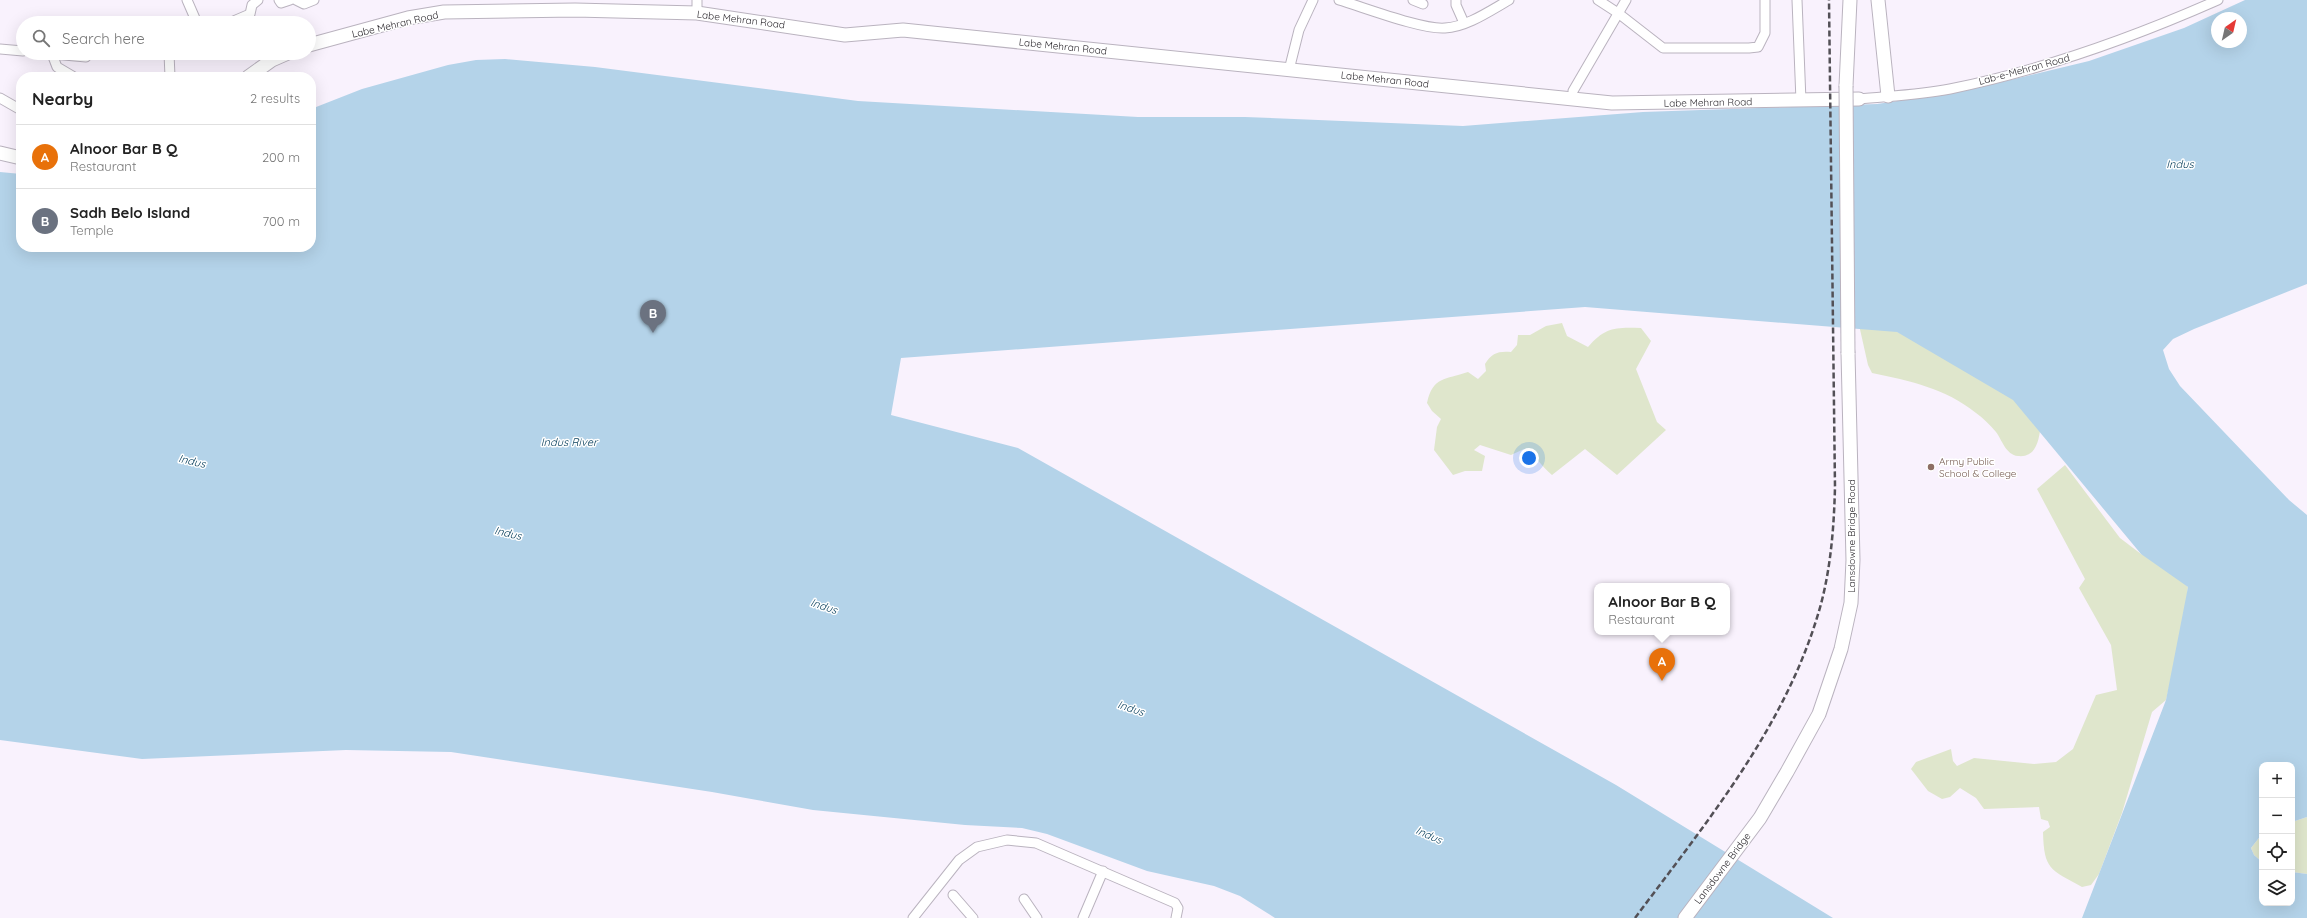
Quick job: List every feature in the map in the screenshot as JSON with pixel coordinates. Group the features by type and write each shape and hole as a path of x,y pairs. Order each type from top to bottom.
{"street":[{"path":"187,0 194,16"},
{"path":"245,16 250,14 252,5 258,0"},
{"path":"279,0 281,2 290,0"},
{"path":"296,0 304,4 314,0"},
{"path":"1289,70 1299,30 1313,0"},
{"path":"1339,0 1427,26 1445,28 1464,22 1509,0"},
{"path":"1413,0 1423,4"},
{"path":"1456,0 1456,5 1464,22"},
{"path":"1598,0 1618,13 1663,48 1758,47 1765,33 1765,0"},
{"path":"1573,91 1626,0"},
{"path":"1797,0 1801,101"},
{"name":"Lansdowne Bridge Road","path":"1760,818 1819,714 1841,649 1851,603 1853,560 1848,353 1846,86 1850,0"},
{"path":"1878,0 1888,96"},
{"name":"Lab-e-Mehran Road","path":"1820,101 1859,100 1948,89 2027,71 2117,42 2218,0"},
{"name":"Labe Mehran Road","path":"316,42 408,18 444,12 697,6 845,35 903,30 1612,103 1820,101"},
{"path":"0,49 16,50"},
{"path":"54,60 57,67 66,72"},
{"path":"169,60 170,72"},
{"path":"255,72 272,60"},
{"path":"0,98 16,107"},
{"path":"0,153 16,157"},
{"name":"Lansdowne Bridge","path":"1685,918 1760,818"},
{"path":"913,918 959,860 977,847 1007,840 1036,843 1175,903 1178,908 1176,918"},
{"path":"1083,918 1103,871"},
{"path":"953,895 973,918"},
{"path":"1024,899 1037,918"}],"green space":[{"path":"1857,316 1973,362 2041,424 2038,441 2033,451 2024,456 2018,456 2010,453 1996,432 1979,415 1952,397 1927,387 1872,373 1868,365"},
{"path":"1562,323 1567,336 1588,347 1600,335 1606,332 1618,328 1641,328 1651,341 1636,369 1657,422 1666,430 1617,475 1585,449 1552,475 1532,454 1524,449 1511,455 1480,445 1474,450 1485,456 1482,471 1465,471 1453,475 1434,450 1437,427 1441,419 1432,411 1427,403 1433,388 1441,380 1468,372 1478,379 1486,371 1485,364 1490,357 1499,352 1511,352 1517,345 1518,335 1530,335 1546,326"},
{"path":"2065,465 2120,538 2141,554 2164,564 2188,587 2182,633 2166,700 2152,712 2122,813 2099,874 2091,885 2082,887 2056,872 2047,861 2043,832 2050,827 2048,821 2041,819 2039,807 1984,809 1976,798 1960,788 1950,797 1942,799 1928,791 1911,769 1916,762 1951,749 1953,761 1957,766 1974,758 2034,764 2056,762 2073,749 2096,695 2117,690 2111,645 2079,588 2085,579 2037,489"},
{"path":"2307,817 2307,874 2295,872 2295,821"},
{"path":"2259,838 2259,859 2254,855 2251,848"}],"water":[{"name":"Indus River","path":"2245,0 2307,0 2307,284 2194,329 2173,339 2163,350 2169,369 2180,386 2289,500 2307,515 2307,817 2295,821 2295,762 2259,762 2259,838 2251,848 2254,855 2259,859 2259,906 2295,906 2295,872 2307,874 2307,918 2082,918 2166,700 2188,587 2141,554 2013,400 1897,332 1585,307 901,358 891,415 1018,448 1616,785 1833,918 1275,918 1240,896 1214,886 1147,871 1047,834 1022,828 965,825 813,810 712,792 451,752 346,750 142,759 0,740 0,172 16,174 16,252 316,252 316,107 362,89 448,65 476,60 505,59 595,67 858,101 1138,117 1245,117 1463,126 1643,112 1877,104 1964,91 2089,61 2184,28 2211,16 2211,48 2247,48 2247,12 2219,12"}],"railway":[{"path":"1635,918 1717,807 1767,730 1788,690 1807,648 1824,590 1831,546 1835,487 1829,0"}],"place":[{"name":"Sadh Belo Island","path":"653,333"},
{"name":"Army Public School & College","path":"1931,467"},
{"name":"Alnoor Bar B Q","path":"1662,681"}],"water label":[{"name":"Indus","path":"2180,164"},
{"name":"Indus","path":"192,461"},
{"name":"Indus","path":"508,533"},
{"name":"Indus","path":"824,606"},
{"name":"Indus","path":"1131,708"},
{"name":"Indus","path":"1429,835"}]}
